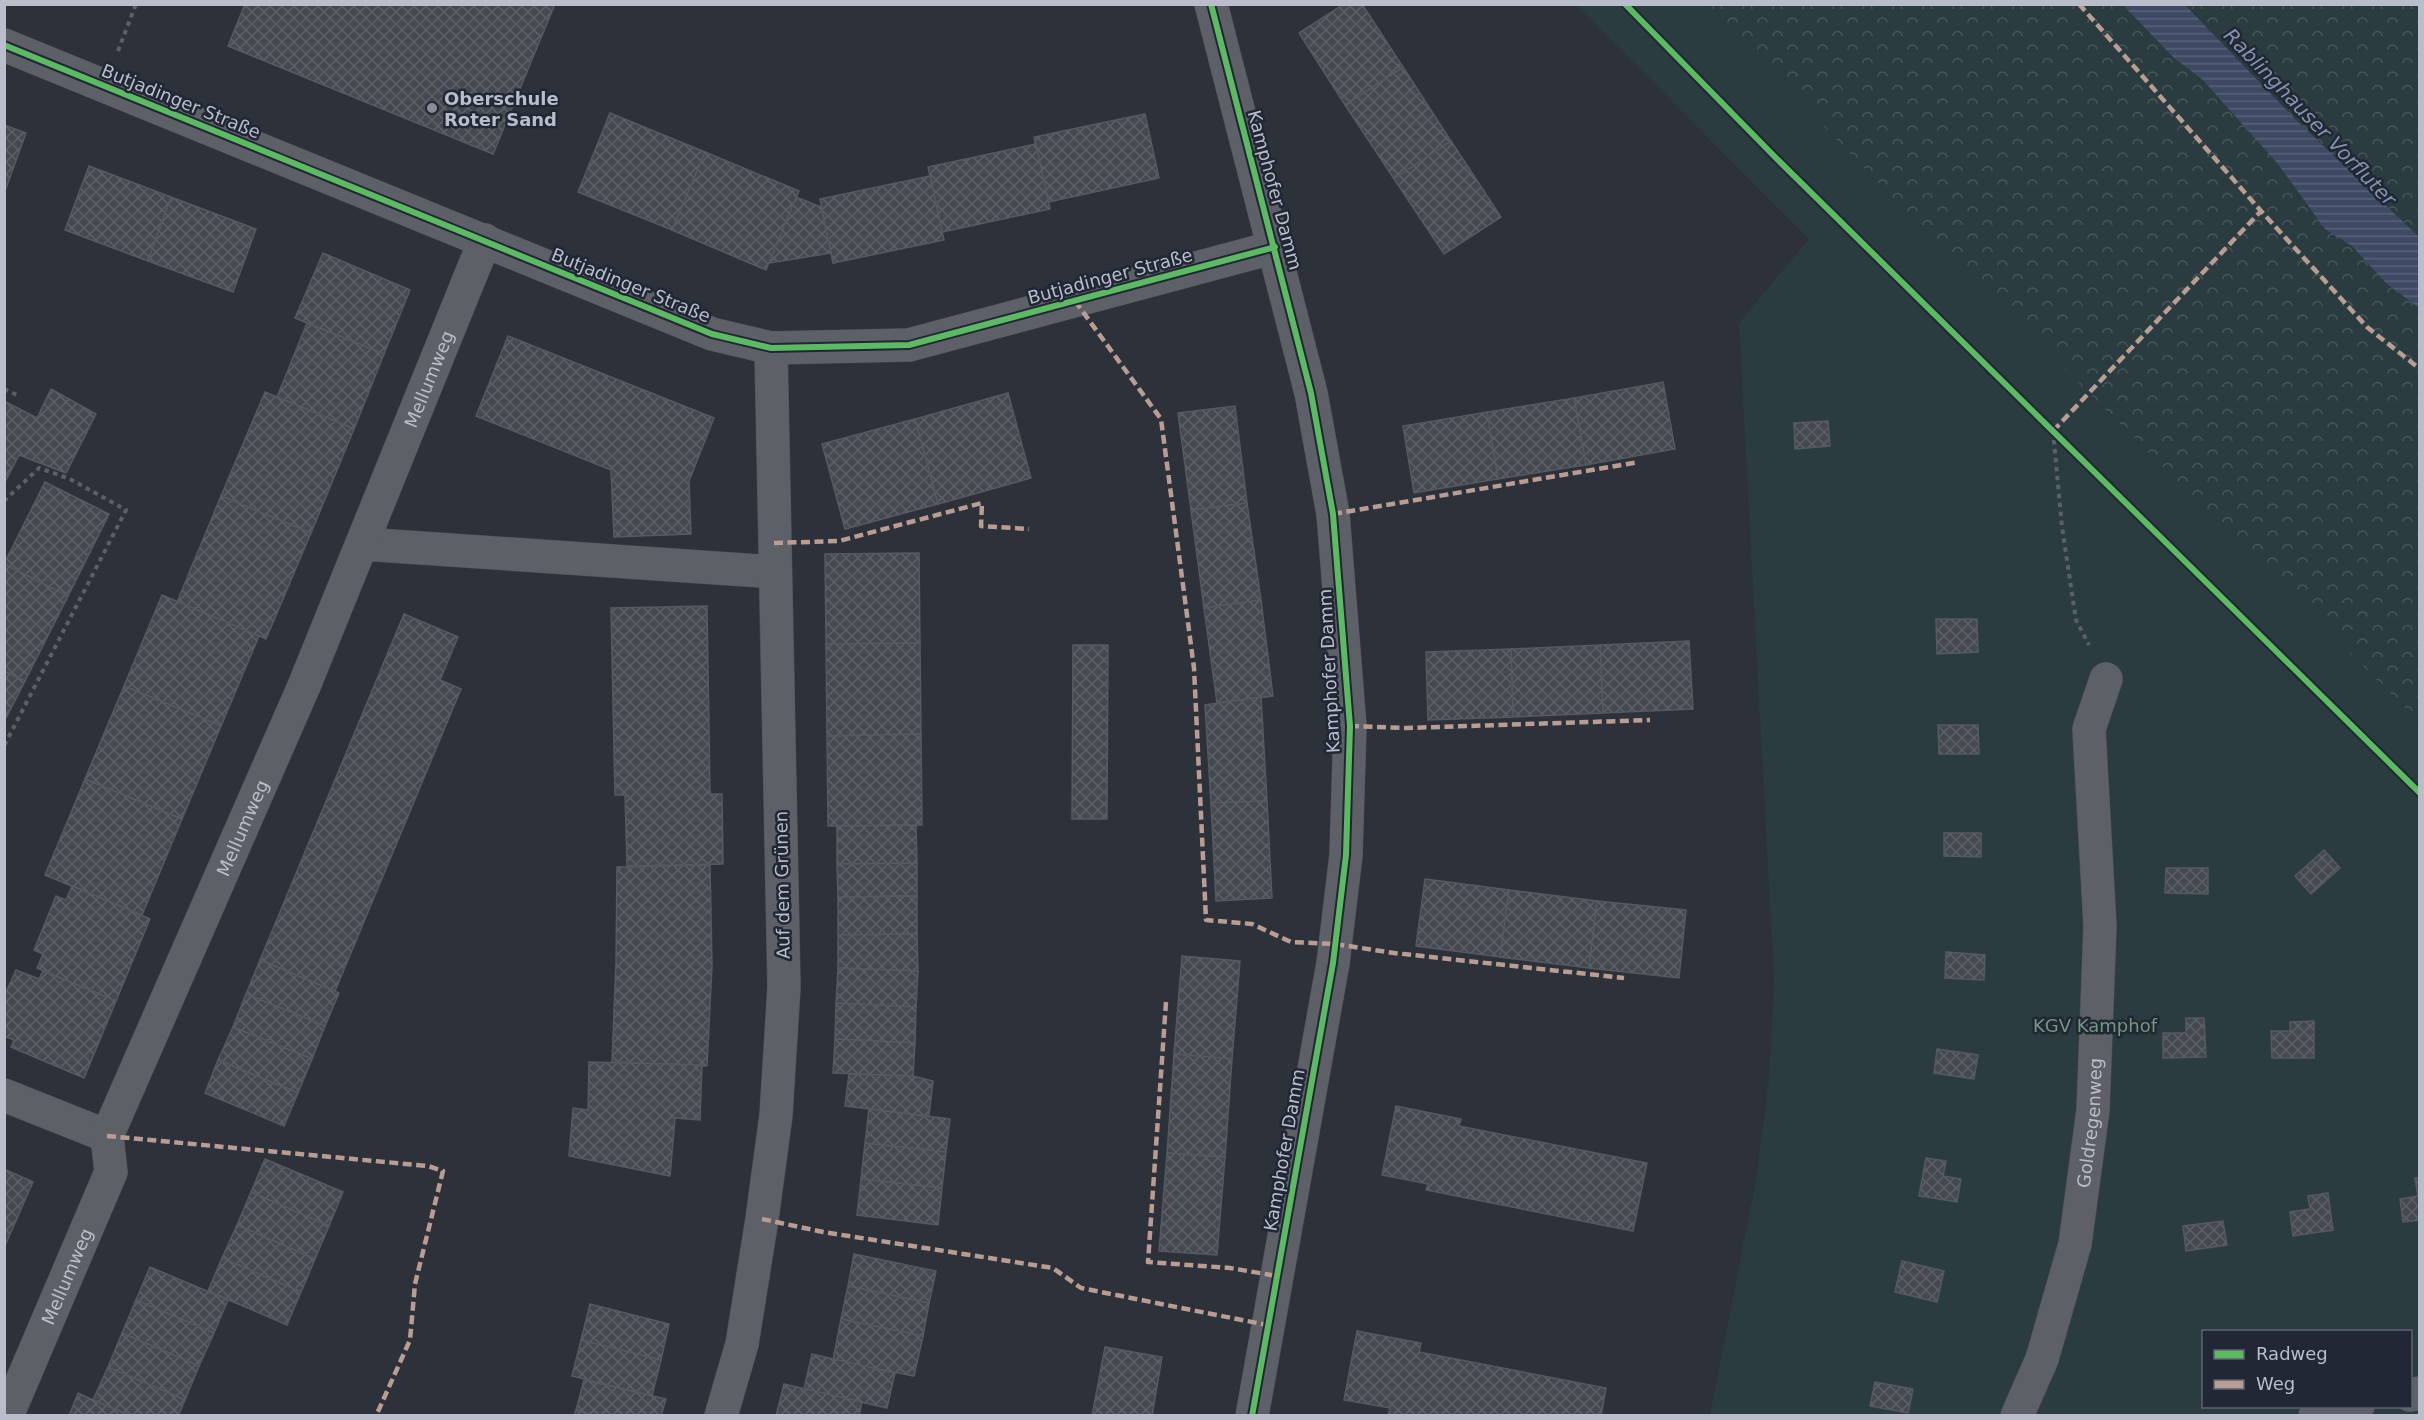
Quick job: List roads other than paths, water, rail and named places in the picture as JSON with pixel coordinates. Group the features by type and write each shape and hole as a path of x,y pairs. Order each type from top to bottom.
{"street":[{"name":"Kamphofer Damm","path":"1211,4 1311,393 1333,514 1350,726 1346,855 1333,963 1252,1416"},
{"name":"Butjadinger Straße","path":"4,45 712,334 771,348 909,345 1275,247"},
{"name":"Mellumweg","path":"7,1416 111,1172 107,1136 304,686 484,240"},
{"name":"Auf dem Grünen","path":"721,1416 742,1344 762,1219 776,1115 784,987 771,348"},
{"path":"362,544 775,572"},
{"name":"Goldregenweg","path":"2017,1416 2042,1359 2075,1244 2093,1110 2100,926 2089,729 2106,679"},
{"path":"4,1095 107,1136"},
{"path":"2315,1416 2353,1408"}],"water":[{"path":"2123,5 2185,5 2295,119 2419,237 2419,308 2386,283 2352,246 2325,229 2278,164 2203,80 2174,58"}],"place":[{"name":"Oberschule Roter Sand","path":"432,108"}],"water label":[{"name":"Rablinghauser Vorfluter","path":"2310,117"}],"park label":[{"name":"KGV Kamphof","path":"2095,1025"}]}
